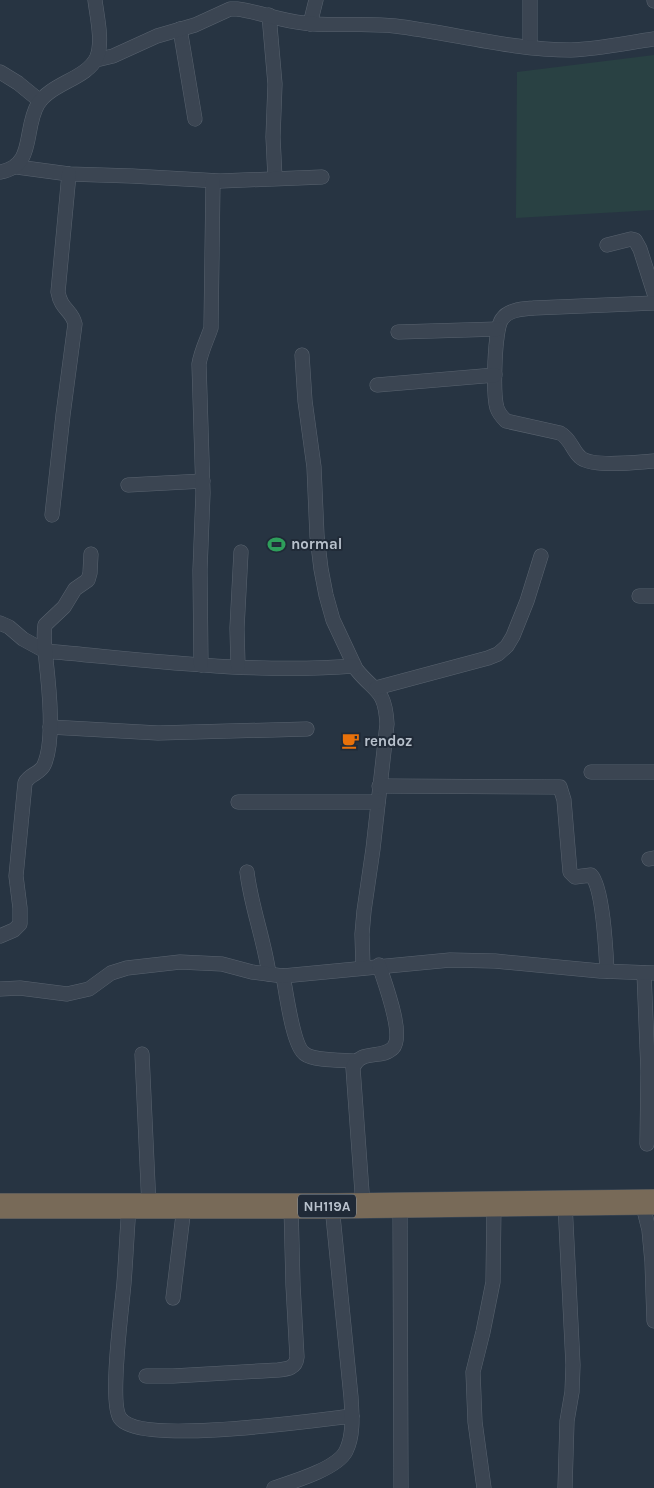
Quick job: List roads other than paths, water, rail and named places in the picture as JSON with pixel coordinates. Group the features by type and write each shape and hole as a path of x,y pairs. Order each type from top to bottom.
{"highway":[{"name":"NH119A","path":"0,1206 363,1206 650,1202"}],"street":[{"path":"17,167 26,148 34,111 40,101 51,91 87,70 96,60 99,44 95,0"},
{"path":"310,24 316,0"},
{"path":"530,0 530,46"},
{"path":"96,60 113,56 157,36 206,21 230,9 246,10 310,24 394,26 553,49 591,49 654,39"},
{"path":"268,15 275,84 273,137 276,178"},
{"path":"180,29 195,119"},
{"path":"0,72 18,83 40,101"},
{"path":"0,172 17,167 69,174 213,181 322,177"},
{"path":"52,515 75,324 72,314 59,301 58,292 69,174"},
{"path":"201,665 200,570 203,481 199,364 200,354 208,338 212,316 213,181"},
{"path":"606,245 631,239 634,240 640,249 654,293"},
{"path":"654,303 518,310 507,314 501,319 498,329 495,375 497,407 500,415 506,422 567,437 580,458 587,462 654,461"},
{"path":"398,332 498,329"},
{"path":"302,355 314,467 317,536 326,595 333,620 354,666 362,677 376,688 385,704 388,724 364,911 362,934 363,968"},
{"path":"377,384 495,375"},
{"path":"128,485 203,481"},
{"path":"238,666 241,552"},
{"path":"0,936 14,930 20,924 16,876 25,783 27,778 45,765 48,747 50,727 44,640 45,625 64,607 75,589 88,580 91,554"},
{"path":"376,688 472,663 488,658 503,650 513,636 524,609 541,556"},
{"path":"639,596 654,596"},
{"path":"0,623 45,651 201,665 296,669 354,666"},
{"path":"50,727 158,732 307,728"},
{"path":"591,772 654,772"},
{"path":"379,786 560,787 564,800 570,872 574,877 591,875 595,881 602,916 607,971"},
{"path":"238,802 378,802"},
{"path":"247,872 265,947 269,974"},
{"path":"0,989 20,988 67,994 89,989 111,973 127,968 180,962 222,964 252,972 284,976 379,965 450,960 475,960 649,973 647,1144"},
{"path":"284,976 290,1016 300,1049 305,1055 355,1061 362,1057 389,1051 394,1047 396,1041 394,1014 379,965"},
{"path":"142,1054 139,1207 117,1355 116,1396 119,1417 131,1425 154,1429 200,1431 246,1428 352,1416"},
{"path":"355,1061 353,1077 363,1206"},
{"path":"650,1202 649,1230 654,1321"},
{"path":"565,1203 573,1365 572,1392 567,1421 565,1488"},
{"path":"484,1488 475,1422 473,1372 493,1282 494,1204"},
{"path":"400,1205 401,1488"},
{"path":"146,1376 278,1370 293,1366 297,1357 291,1206"},
{"path":"281,1487 338,1461 345,1453 349,1442 352,1416 332,1206"},
{"path":"173,1298 184,1207"}],"place":[{"name":"normal","path":"277,544"},
{"name":"rendoz","path":"350,741"}]}
